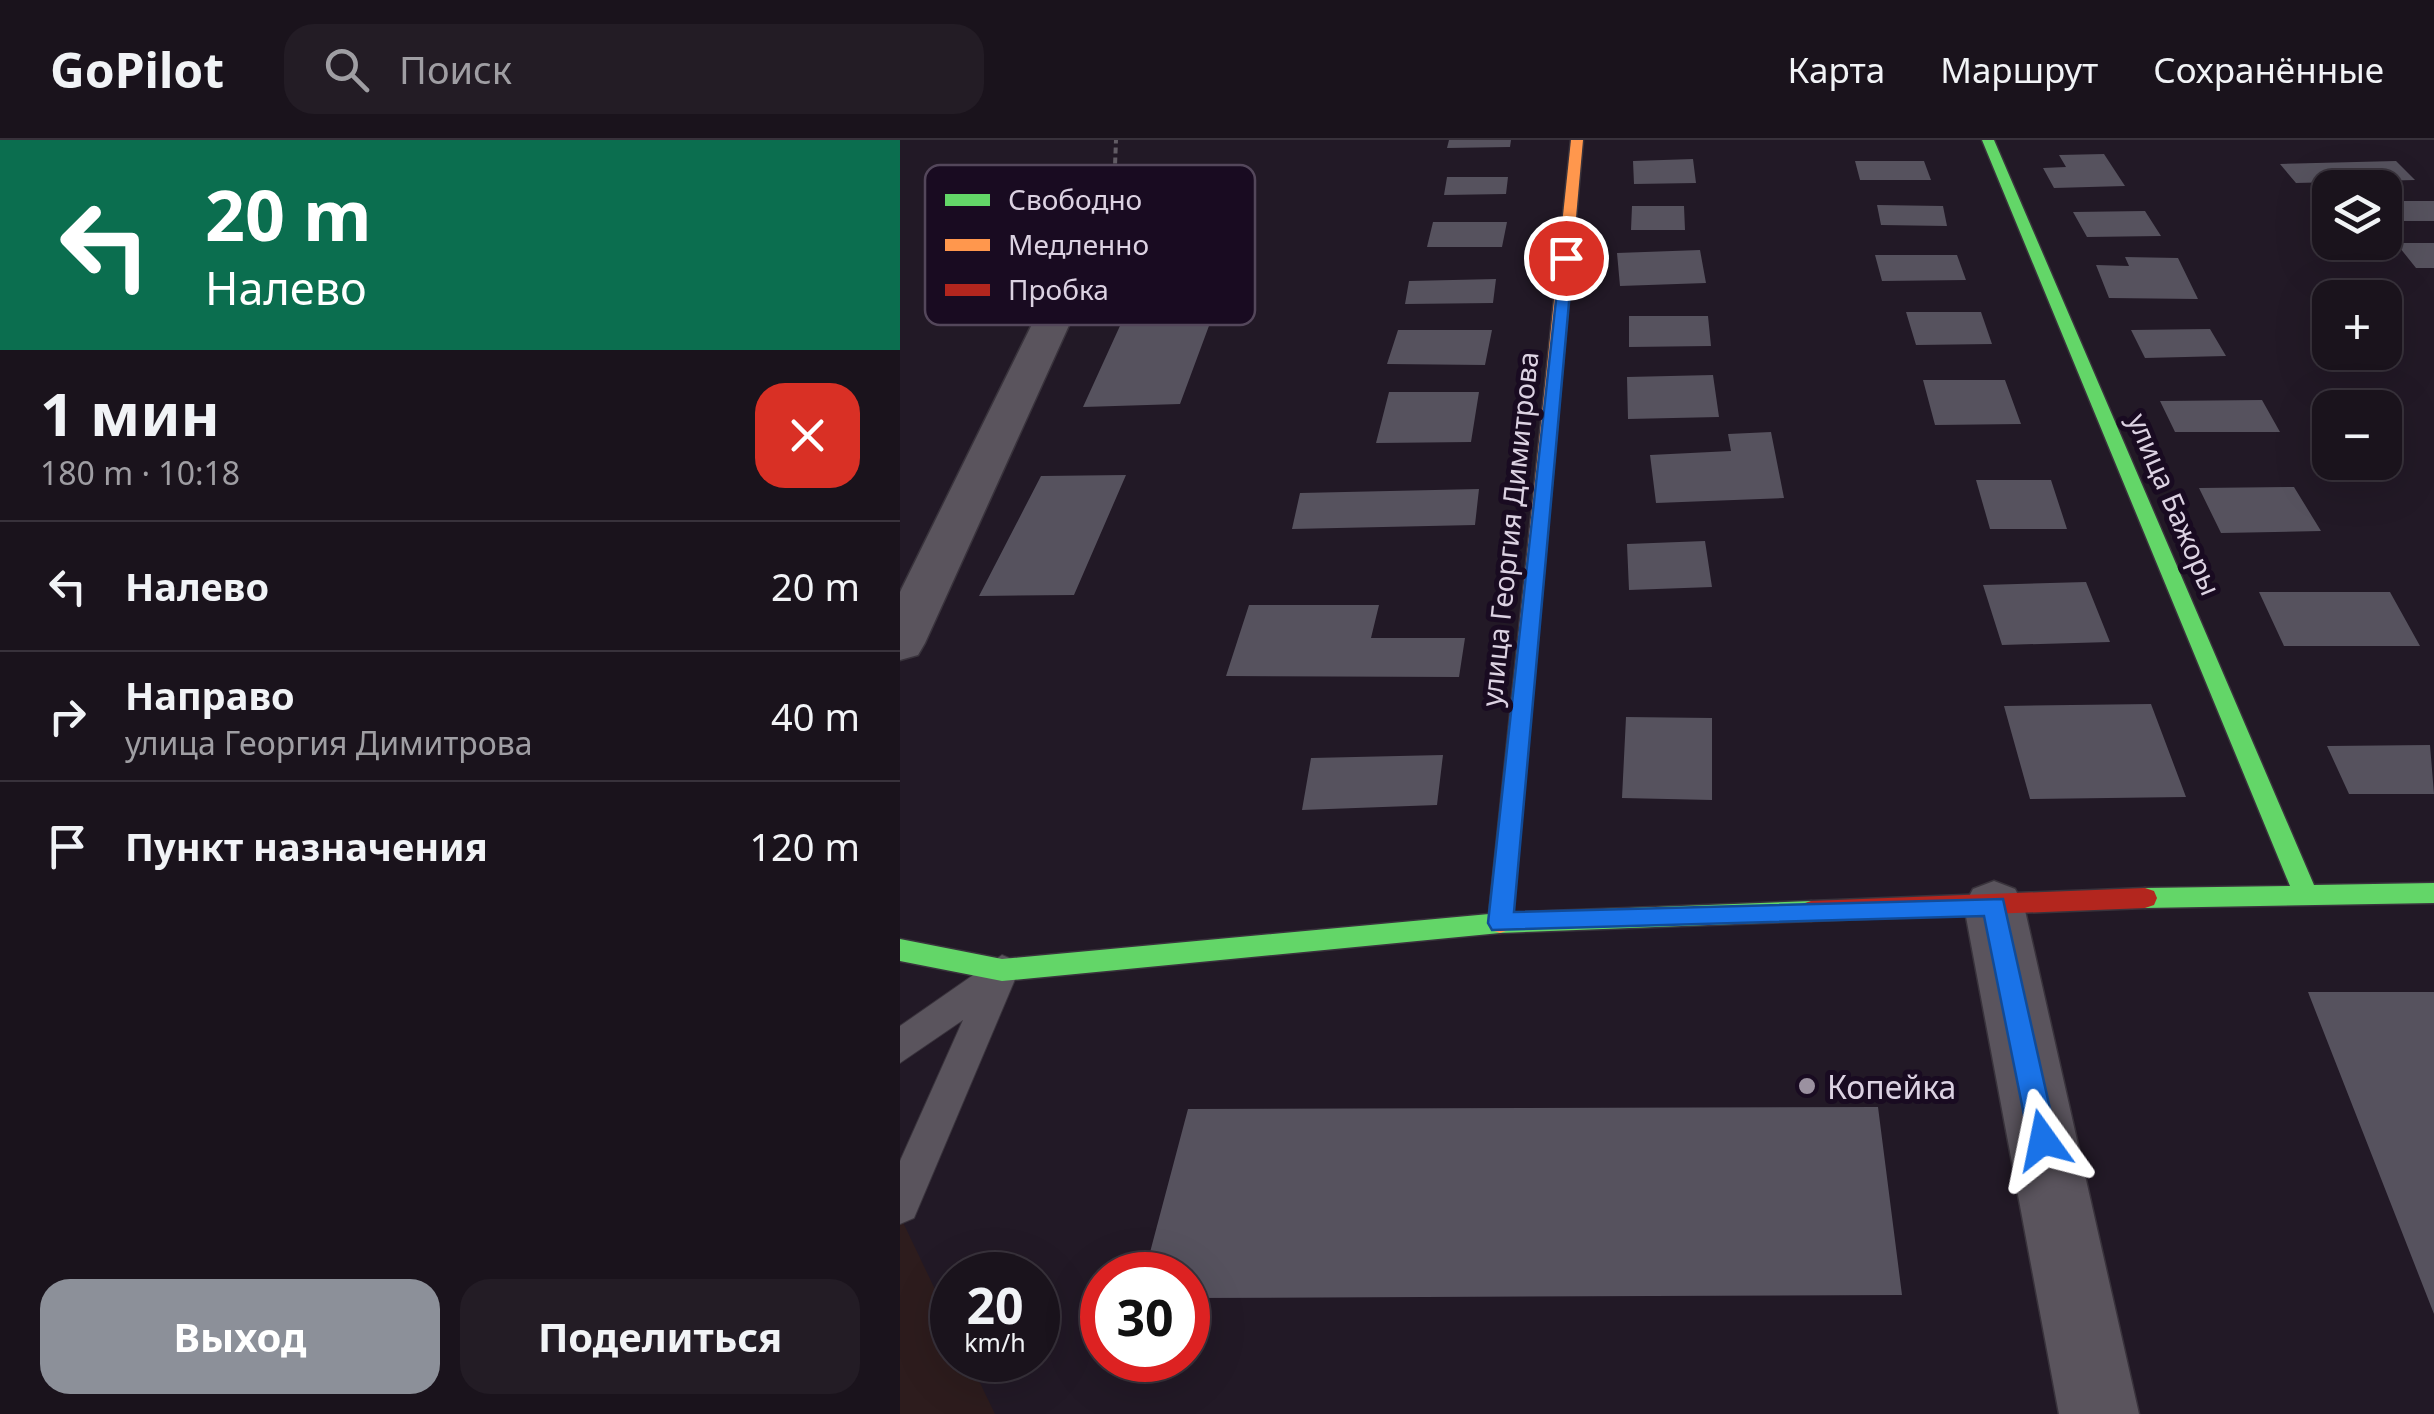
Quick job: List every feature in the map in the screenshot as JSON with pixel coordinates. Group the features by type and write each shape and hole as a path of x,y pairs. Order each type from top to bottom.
{"street":[{"name":"улица Георгия Димитрова","path":"1500,923 1577,140"},
{"name":"улица Бажоры","path":"1988,140 2306,892"},
{"path":"900,644 1050,325"},
{"path":"900,950 1002,970 1500,923 2306,892 2434,893"},
{"path":"1994,906 2100,1414"}],"lane":[{"path":"900,1047 1002,970"},
{"path":"900,1205 1002,970"}],"shaded area":[{"path":"900,1216 930,1279 930,1382 980,1382 995,1414 900,1414"}],"building":[{"path":"1449,140 1511,140 1510,147 1447,148"},
{"path":"2104,154 2125,186 2054,188 2043,168 2066,167 2059,155"},
{"path":"1693,159 1696,183 1634,184 1633,161"},
{"path":"1855,161 1924,161 1931,180 1860,180"},
{"path":"2396,161 2415,180 2402,180 2402,170 2312,170 2312,183 2296,183 2280,164"},
{"path":"1447,177 1508,177 1506,194 1444,195"},
{"path":"2402,201 2434,201 2434,221 2402,221"},
{"path":"1877,205 1943,206 1947,226 1881,225"},
{"path":"1632,206 1684,206 1685,230 1631,230"},
{"path":"2145,211 2161,236 2087,237 2073,212"},
{"path":"1433,222 1507,222 1502,247 1427,247"},
{"path":"2402,243 2434,243 2434,268 2416,268 2402,250"},
{"path":"1700,250 1706,283 1620,286 1617,253"},
{"path":"1875,255 1957,255 1966,280 1882,281"},
{"path":"2125,257 2178,258 2198,299 2109,298 2096,265 2129,266"},
{"path":"1496,279 1493,303 1405,304 1409,281"},
{"path":"1906,312 1981,312 1992,344 1916,345"},
{"path":"1629,316 1708,316 1711,346 1629,347"},
{"path":"1120,325 1209,325 1180,404 1083,407"},
{"path":"2210,329 2226,356 2145,358 2131,330"},
{"path":"1398,330 1492,330 1485,365 1387,364"},
{"path":"1713,375 1719,417 1628,419 1627,377"},
{"path":"1923,380 2005,380 2021,424 1935,425"},
{"path":"1389,392 1479,392 1471,442 1376,443"},
{"path":"2262,400 2280,432 2175,432 2160,401"},
{"path":"1771,432 1784,498 1656,503 1650,455 1731,451 1728,434"},
{"path":"1126,475 1074,595 979,596 1041,476"},
{"path":"1976,480 2051,480 2067,529 1990,529"},
{"path":"2294,487 2321,531 2221,533 2199,488"},
{"path":"1479,489 1475,525 1292,529 1300,493"},
{"path":"1705,541 1712,587 1629,590 1627,544"},
{"path":"2086,582 2110,642 2002,645 1983,585"},
{"path":"2259,592 2390,592 2420,646 2284,646"},
{"path":"1249,605 1379,605 1371,638 1465,638 1459,677 1226,676"},
{"path":"2151,704 2186,797 2030,799 2004,706"},
{"path":"1626,717 1712,718 1712,800 1622,798"},
{"path":"2430,745 2434,794 2349,794 2327,746"},
{"path":"1443,755 1437,805 1302,810 1311,758"},
{"path":"2308,992 2434,992 2434,1314"},
{"path":"1878,1107 1902,1295 1210,1298 1210,1252 1150,1252 1188,1109"}],"traffic: fast":[{"path":"1988,140 2305,892"},
{"path":"2145,898 2434,893"},
{"path":"900,950 1002,970 1500,923 1811,911"}],"traffic: slow":[{"path":"1500,923 1577,140"}],"traffic: jam":[{"path":"1811,911 2145,898"}],"place":[{"name":"Копейка","path":"1807,1086"}],"route":[{"path":"1566,258 1500,923 1994,906 2043,1140"}]}
